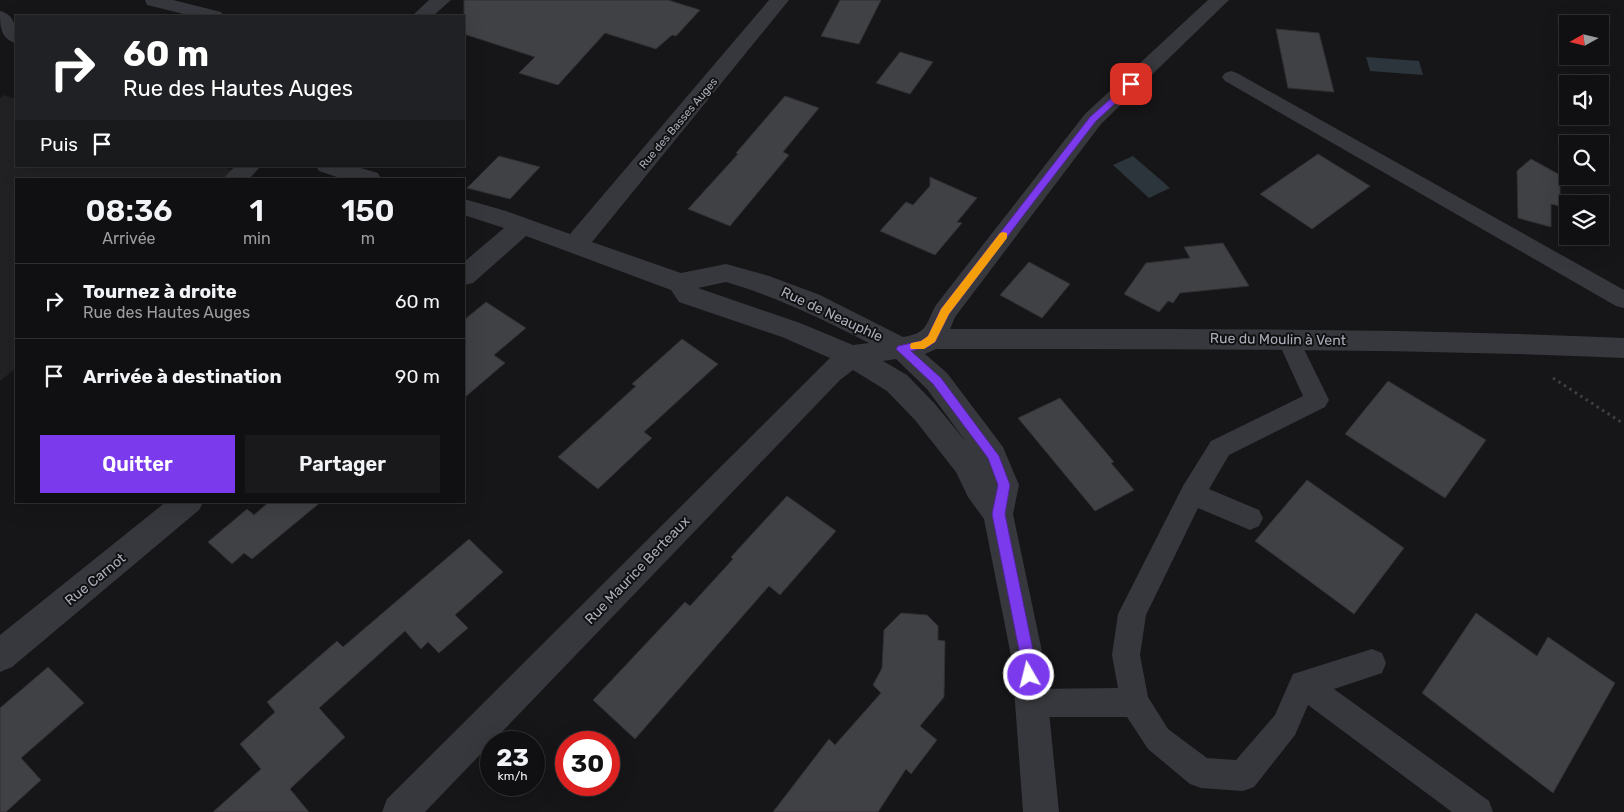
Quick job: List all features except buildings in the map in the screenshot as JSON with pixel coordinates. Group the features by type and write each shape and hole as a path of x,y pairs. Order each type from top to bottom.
{"street":[{"path":"423,15 441,0"},
{"name":"Rue des Basses Auges","path":"575,245 779,0"},
{"path":"852,322 852,356 902,349 924,344 932,339 945,312 1093,119 1219,0"},
{"path":"154,1 210,15"},
{"path":"0,17 15,36"},
{"path":"235,178 249,167"},
{"path":"330,167 367,178"},
{"name":"Rue de Neauphle","path":"465,206 680,283 726,273 769,286 812,302 902,349 937,381 993,456 1004,485 998,514 1028,660 1040,812"},
{"path":"465,275 522,226"},
{"name":"Rue de Neauphle","path":"680,283 688,295 791,330 852,356 897,383 925,412 967,464 978,488 998,514"},
{"name":"Rue du Moulin à Vent","path":"932,339 1288,339 1510,343 1624,348"},
{"name":"Rue Maurice Berteaux","path":"400,812 831,372 852,356"},
{"name":"Rue Carnot","path":"0,656 187,503"}],"lane":[{"path":"1231,77 1624,300"},
{"path":"1288,339 1317,400 1220,448 1192,494 1132,614 1126,655 1135,702 1158,739 1200,773 1243,776 1285,725 1303,684 1372,662"},
{"path":"1192,494 1250,518"},
{"path":"1303,684 1478,812"},
{"path":"1032,703 1135,702"}],"path":[{"path":"1510,343 1521,357 1624,424"}],"shaded area":[{"path":"1366,57 1419,61 1423,75 1370,71"},
{"path":"4,95 15,99 15,167 223,167 244,174 241,178 15,178 15,369 0,381 0,98"},
{"path":"1133,156 1170,188 1149,198 1113,165"}],"slow traffic":[{"path":"915,346 924,344 932,339 945,312 1003,235"}],"route":[{"path":"1029,675 1028,660 998,514 1004,485 993,456 937,381 902,349 924,344 932,339 945,312 1093,119 1131,84"}]}
